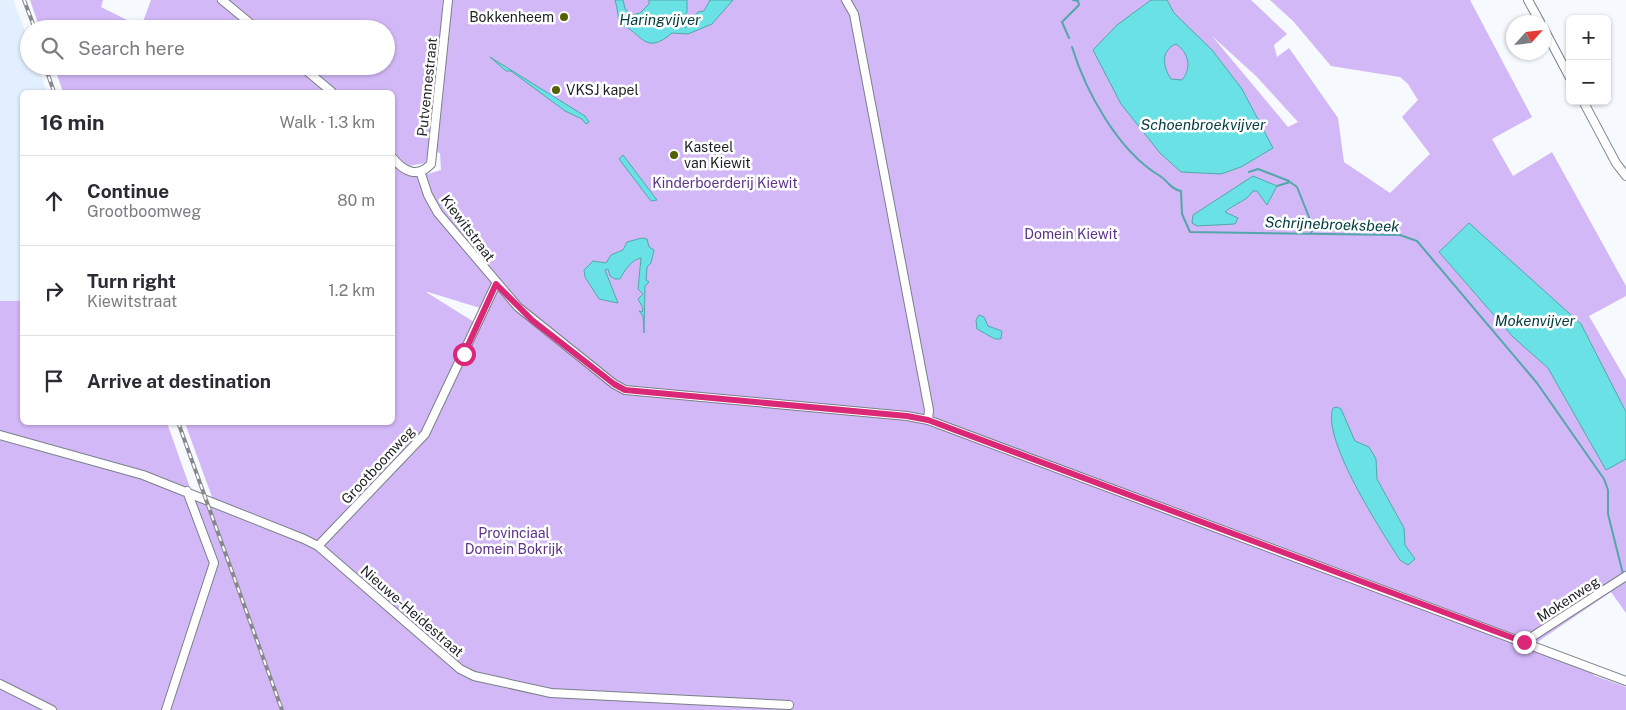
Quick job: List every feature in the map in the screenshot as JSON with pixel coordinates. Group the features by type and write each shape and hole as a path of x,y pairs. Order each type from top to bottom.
{"street":[{"path":"222,0 246,20"},
{"name":"Putvennestraat","path":"420,171 427,168 433,158 448,0"},
{"path":"846,0 854,14 874,109 929,410 928,420"},
{"path":"1528,0 1536,15"},
{"path":"1551,42 1566,70"},
{"path":"312,75 330,90"},
{"path":"1585,105 1616,163 1626,176"},
{"path":"395,160 406,170 420,171"},
{"name":"Kiewitstraat","path":"420,171 428,195 438,213 496,284 532,320 614,384 625,390 907,416 928,420 1626,681"},
{"name":"Grootboomweg","path":"318,546 425,434 496,284"},
{"name":"Nieuwe-Heidestraat","path":"0,435 143,475 318,546 460,669 474,676 551,692 789,705"},
{"path":"166,710 214,563 186,491"},
{"name":"Mokenweg","path":"1524,642 1626,576"},
{"path":"0,684 52,710"}],"shaded area":[{"path":"0,0 13,0 21,20 20,75 41,75 46,90 20,90 20,301 0,301"}],"green space":[{"path":"30,0 103,0 101,7 127,20 37,20"},
{"path":"151,0 217,0 242,20 144,20"},
{"path":"227,0 443,0 441,27 449,29 452,0 1251,0 1287,34 1274,45 1277,57 1289,48 1338,118 1344,162 1390,193 1430,154 1402,117 1418,100 1408,84 1400,77 1331,66 1293,21 1270,0 1470,0 1532,117 1492,139 1513,176 1552,152 1626,286 1626,296 1589,316 1626,380 1626,571 1621,575 1626,582 1626,613 1611,592 1530,647 1594,671 1593,675 1626,687 1626,710 0,710 0,301 20,301 20,425 168,425 194,499 216,508 186,425 395,425 395,90 62,90 57,75 395,75 395,20 250,20","holes":["1212,36 1256,76 1298,122 1288,127","431,151 440,153 441,170 418,177 409,166 425,163","426,292 480,308 474,322"]}],"water":[{"name":"Haringvijver","path":"615,0 623,0 625,9 632,15 640,13 649,4 649,0 687,0 687,12 681,25 685,28 698,12 704,11 710,0 733,0 712,24 688,34 672,33 663,40 649,43 620,24"},
{"name":"Schoenbroekvijver","path":"1151,0 1167,0 1174,13 1212,50 1242,89 1273,148 1241,167 1221,174 1181,172 1160,153 1121,104 1093,50 1117,25","holes":["1176,44 1188,61 1187,71 1182,80 1171,79 1166,69 1165,55"]},
{"path":"490,57 585,116 589,122 586,124 582,119 565,111 511,71 506,71"},
{"path":"623,155 657,200 651,201 619,159"},
{"path":"1253,176 1277,186 1267,205 1257,191 1253,191 1247,198 1225,212 1238,218 1235,224 1197,226 1192,223 1193,215"},
{"name":"Mokenvijver","path":"1469,223 1581,324 1626,412 1626,459 1606,470 1548,368 1513,337 1439,252"},
{"path":"642,238 647,239 649,247 654,250 651,263 647,267 646,280 649,282 645,286 644,333 643,316 639,311 642,312 643,308 638,299 643,294 638,289 641,258 631,263 620,279 610,276 608,269 605,270 618,303 599,299 585,277 584,270 593,261 606,263 611,255 623,250 627,242"},
{"path":"979,315 984,317 988,326 1002,331 1001,339 995,339 977,329 976,320"},
{"path":"1333,408 1341,409 1355,441 1369,447 1376,459 1377,479 1404,528 1405,545 1415,559 1408,565 1400,560 1380,529 1344,462 1336,441 1332,422"}],"waterway":[{"name":"Schrijnebroeksbeek","path":"1069,38 1062,22 1079,5 1078,1 1073,0"},
{"name":"Schrijnebroeksbeek","path":"1072,47 1095,101 1117,136 1130,152 1145,165 1172,187 1181,191 1182,214 1190,232 1400,235 1417,241 1537,383 1604,479 1608,490 1608,514 1623,574"},
{"path":"1249,172 1258,169 1289,181"},
{"path":"1277,186 1290,182 1297,187 1313,227 1311,233"}],"railway":[{"path":"24,0 32,20"},
{"path":"48,75 53,90"},
{"path":"179,425 282,710"}],"place":[{"name":"Bokkenheem","path":"564,17"},
{"name":"VKSJ kapel","path":"556,90"},
{"name":"Kasteel van Kiewit","path":"674,155"}],"route":[{"path":"464,354 496,284 532,320 614,384 625,390 851,410 928,420 1524,642"}],"park label":[{"name":"Kinderboerderij Kiewit","path":"725,183"},
{"name":"Domein Kiewit","path":"1071,234"},
{"name":"Provinciaal Domein Bokrijk","path":"514,542"}]}
